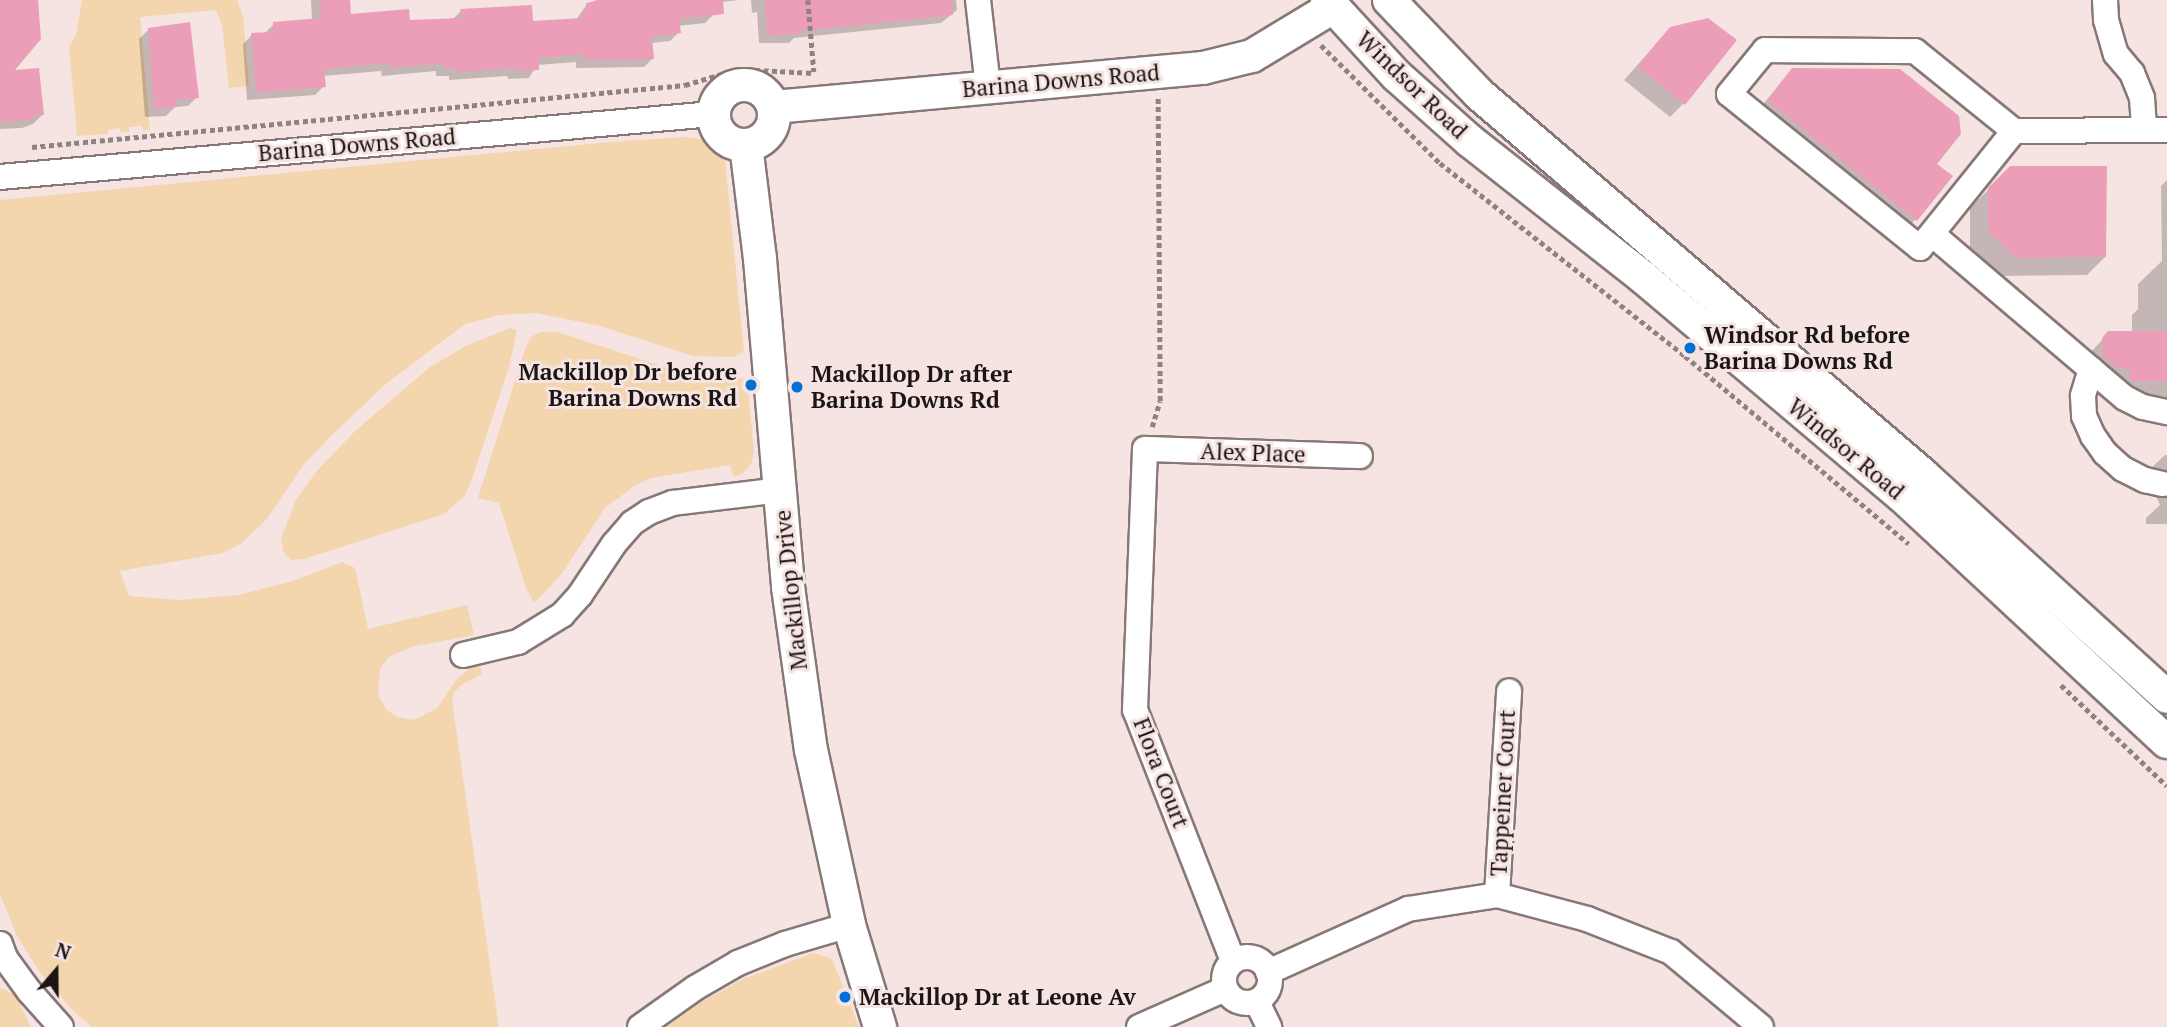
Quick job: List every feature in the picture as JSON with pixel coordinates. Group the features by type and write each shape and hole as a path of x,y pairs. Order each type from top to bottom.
{"main road":[{"name":"Windsor Road","path":"1389,0 1489,103 1922,474 2167,697"},
{"name":"Barina Downs Road","path":"774,107 816,88 988,86 1203,68 1252,55 1331,2"},
{"name":"Windsor Road","path":"1331,2 1396,76 1470,141 1644,278 1901,495 2167,742"},
{"path":"741,85 759,88 774,107 775,117 768,134 754,144 746,145 724,138 718,131 713,114 718,98 741,85"},
{"name":"Mackillop Drive","path":"746,145 760,259 788,587 811,750 849,925 880,1027"}],"street":[{"path":"978,0 988,86"},
{"path":"2014,131 1920,248 1729,94 1765,50 1915,51 2014,131 2156,130 2132,73 2116,54 2106,20 2105,0"},
{"name":"Barina Downs Road","path":"0,177 713,114"},
{"path":"1932,234 2125,398 2143,407 2167,412"},
{"path":"2091,369 2083,396 2084,416 2093,436 2105,453 2123,469 2145,480 2164,484"},
{"name":"Alex Place","path":"1145,449 1360,456"},
{"name":"Flora Court","path":"1145,449 1135,710 1233,961"},
{"path":"463,655 518,642 562,615 580,595 614,544 632,523 649,512 673,503 780,490"},
{"name":"Tappeiner Court","path":"1497,895 1509,691"},
{"path":"1268,972 1408,909 1497,895 1587,919 1671,952 1761,1027"},
{"path":"640,1027 738,963 785,944 849,925"},
{"path":"2,955 61,1027"},
{"path":"1246,957 1259,960 1271,981 1266,995 1256,1002 1245,1004 1233,999 1225,989 1224,977 1233,961 1246,957"},
{"path":"1139,1027 1225,989"},
{"path":"1256,1002 1269,1027"}],"path":[{"path":"31,147 685,85 738,69 816,88 808,0"},
{"path":"1333,57 1440,163 1685,356 1916,549"},
{"path":"1145,449 1160,401 1158,72"},
{"path":"2057,681 2167,786"}],"shaded area":[{"path":"82,0 237,0 243,16 249,86 229,88 222,25 216,10 140,17 150,130 143,130 142,126 129,127 129,132 121,133 120,128 108,130 108,134 77,136 69,47 76,35"},
{"path":"687,137 707,140 725,159 744,352 733,357 693,356 600,326 536,313 500,315 465,324 386,384 334,433 304,464 266,520 242,543 223,553 120,571 129,596 178,600 239,595 296,580 342,562 355,568 368,629 467,605 474,635 411,647 389,657 380,669 378,696 387,710 397,717 414,720 437,708 457,679 469,669 480,666 482,674 454,692 452,701 499,1027 92,1027 74,1012 39,971 17,936 0,894 0,200"},
{"path":"509,328 517,330 509,367 464,497 444,514 304,559 291,560 283,551 281,538 296,500 316,472 354,432 430,367 466,346"},
{"path":"540,332 557,332 705,380 747,378 754,452 751,464 743,473 734,477 730,465 651,478 634,486 604,509 561,575 534,603 526,588 499,503 478,498 525,349 531,337"},
{"path":"813,953 832,959 859,1027 667,1027 698,1004 743,979"},
{"path":"0,988 16,995 31,1027 0,1027"}],"building":[{"path":"0,0 38,0 41,39 15,70 39,68 44,115 32,116 33,119 0,123"},
{"path":"320,0 350,0 351,14 409,9 410,20 462,18 460,9 532,5 533,21 581,18 581,13 587,12 586,3 600,0 723,0 724,14 679,19 681,33 652,36 654,59 584,60 584,54 539,58 539,70 516,71 516,68 457,72 457,68 444,68 444,63 390,68 390,63 324,69 326,87 256,92 251,33 273,32 273,22 321,18"},
{"path":"765,0 952,0 953,15 800,31 800,34 767,35"},
{"path":"1708,18 1737,40 1685,105 1637,66 1670,27"},
{"path":"190,22 199,98 176,100 177,107 154,109 148,28"},
{"path":"1792,68 1900,69 1959,116 1961,134 1937,164 1953,176 1917,221 1767,100"},
{"path":"2010,166 2107,166 2106,257 2015,258 1988,230 1988,188"},
{"path":"2108,331 2167,331 2167,381 2130,381 2130,368 2117,368 2103,356 2102,338"}],"place":[{"name":"Windsor Rd before Barina Downs Rd","path":"1690,348"},
{"name":"Mackillop Dr before Barina Downs Rd","path":"751,385"},
{"name":"Mackillop Dr after Barina Downs Rd","path":"797,387"},
{"name":"Mackillop Dr at Leone Av","path":"845,997"}]}
